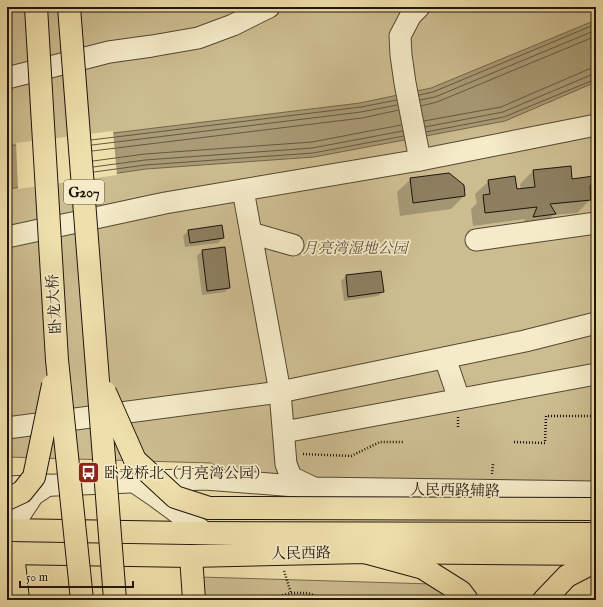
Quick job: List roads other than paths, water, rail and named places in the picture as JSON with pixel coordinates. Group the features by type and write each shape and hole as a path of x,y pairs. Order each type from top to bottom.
{"main road":[{"name":"卧龙大桥","path":"36,7 57,360 82,600"},
{"name":"G207","path":"70,7 115,600"},
{"path":"7,499 22,492 34,477 57,360"},
{"path":"99,378 135,460 174,497 209,508 596,509"},
{"name":"人民西路","path":"8,530 205,533 596,534"},
{"path":"364,552 423,568 461,592 468,600"},
{"name":"人民西路","path":"10,553 191,556 364,552 596,554"},
{"path":"10,553 18,600"},
{"path":"191,556 194,600"},
{"path":"544,600 567,576 596,562"}],"street":[{"path":"7,78 109,52 198,38 233,25 270,7"},
{"path":"418,151 405,83 400,36 411,15 419,7"},
{"path":"7,237 164,203 243,190 418,151 596,125"},
{"path":"243,190 280,392 286,459 279,473 267,480 245,483"},
{"path":"476,240 596,223"},
{"path":"251,233 293,245"},
{"path":"7,428 280,392 525,341 596,323"},
{"path":"445,358 459,400"},
{"path":"284,432 596,374"},
{"name":"人民西路辅路","path":"286,459 291,477 314,488"},
{"name":"人民西路辅路","path":"7,487 205,479 314,488 596,492"},
{"path":"133,481 205,533"},
{"path":"8,530 32,495 48,485"}],"water":[{"path":"596,20 596,82 505,121 314,157 146,169 7,189 7,146 360,103 431,88"}],"place":[{"name":"卧龙桥北（月亮湾公园）","path":"88,473"}],"park label":[{"name":"月亮湾湿地公园","path":"355,248"}]}
